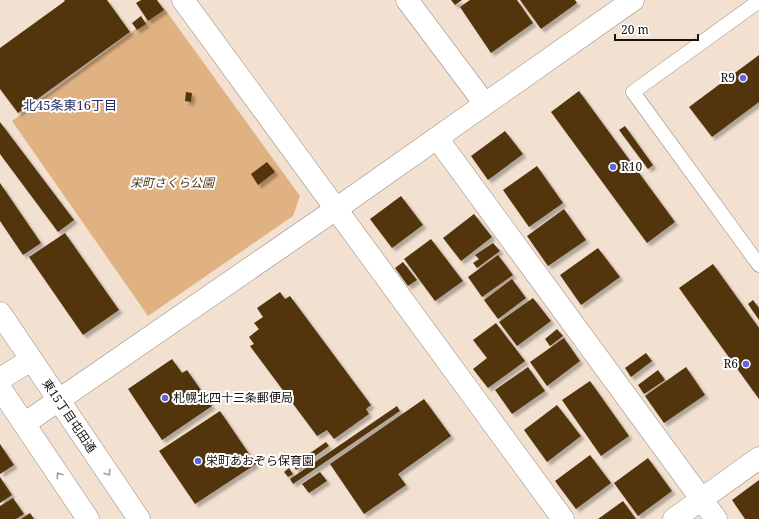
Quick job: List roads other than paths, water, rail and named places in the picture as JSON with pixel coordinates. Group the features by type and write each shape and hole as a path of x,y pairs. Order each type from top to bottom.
{"street":[{"path":"183,0 563,519"},
{"path":"407,0 485,104"},
{"path":"24,424 336,209 633,0"},
{"path":"437,138 716,519"},
{"name":"東15丁目屯田通","path":"0,313 138,519"},
{"path":"0,379 31,360"},
{"path":"0,388 88,519"},
{"path":"674,519 759,458"}],"lane":[{"path":"759,1 633,92 759,265"}],"place":[{"name":"R9","path":"743,78"},
{"name":"R10","path":"613,167"},
{"name":"R6","path":"746,364"},
{"name":"札幌北四十三条郵便局","path":"165,398"},
{"name":"栄町あおぞら保育園","path":"198,461"}],"district":[{"name":"北45条東16丁目","path":"70,105"}],"park label":[{"name":"栄町さくら公園","path":"172,183"}]}
